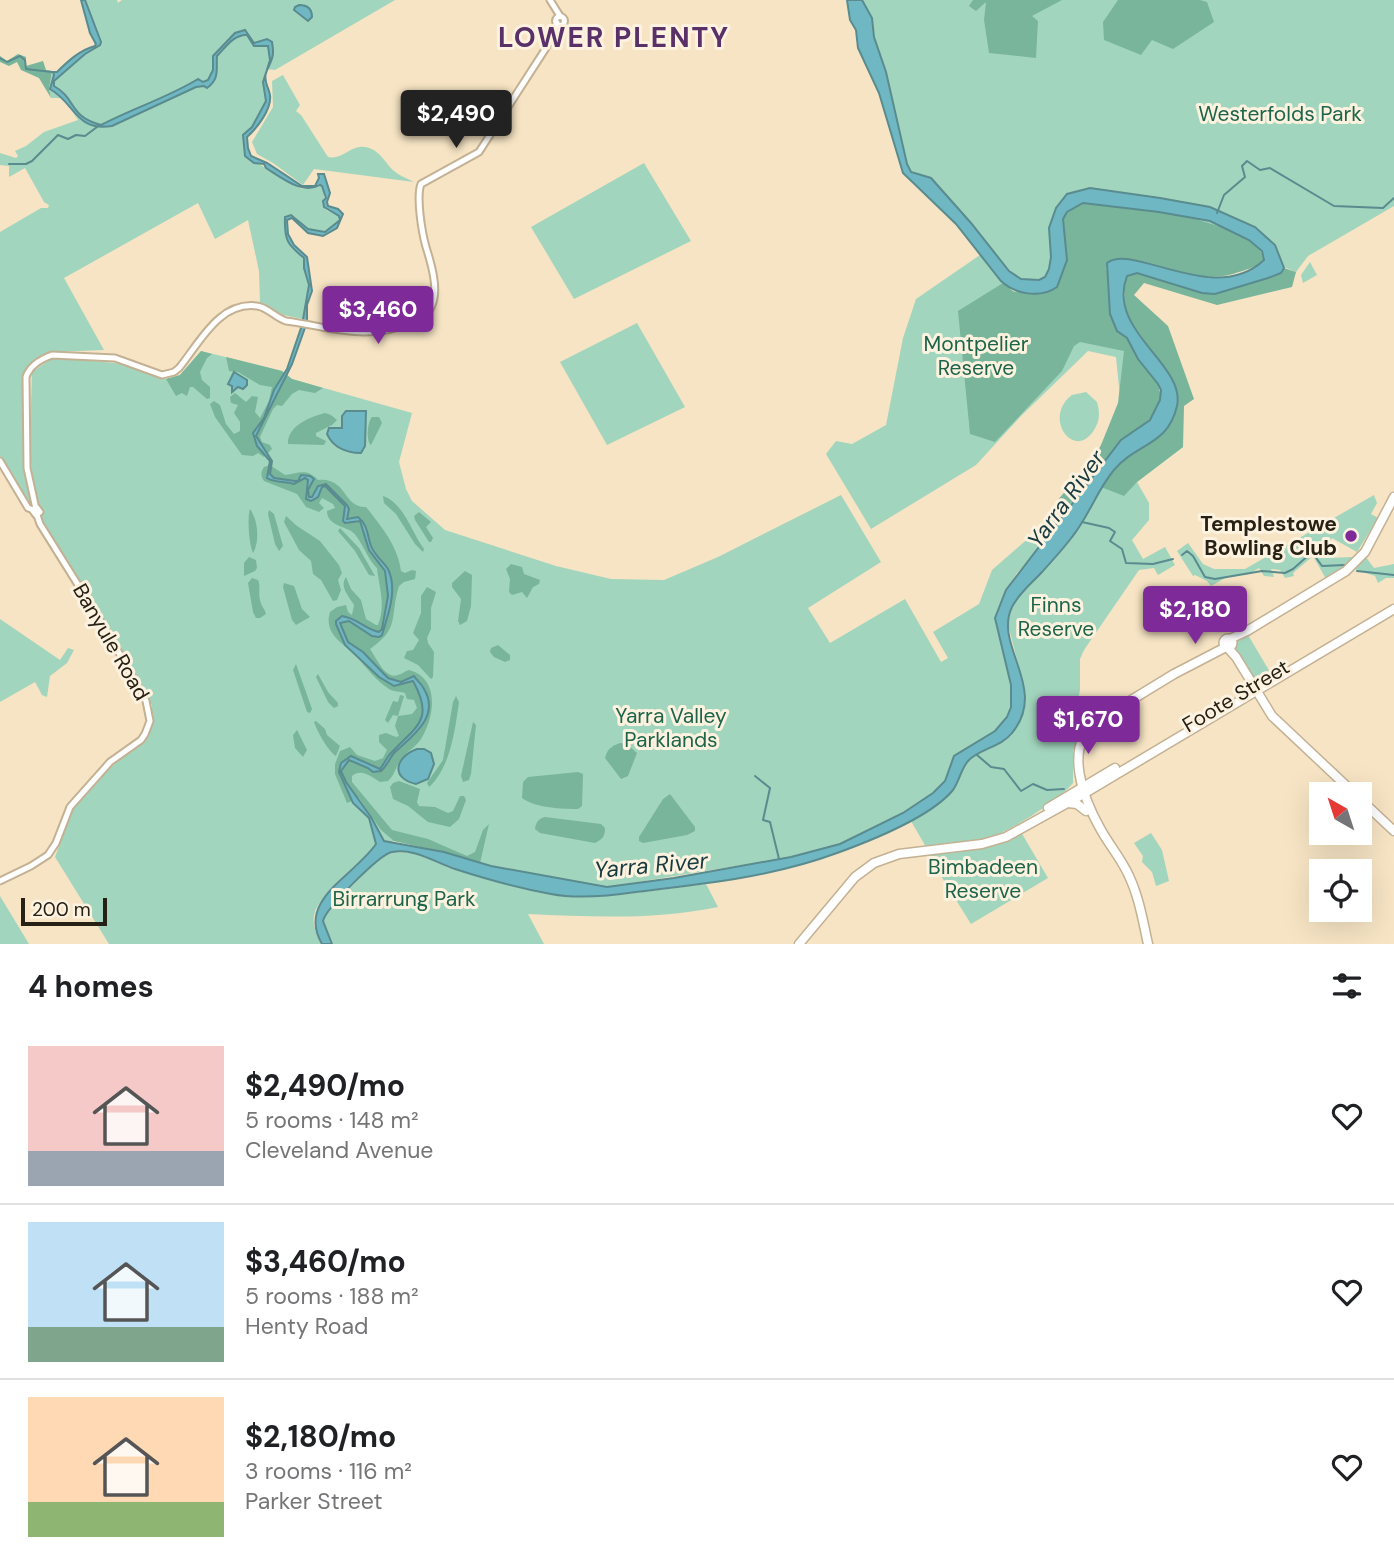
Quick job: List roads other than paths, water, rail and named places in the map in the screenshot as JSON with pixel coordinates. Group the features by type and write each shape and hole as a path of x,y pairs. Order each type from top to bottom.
{"main road":[{"path":"1147,944 1129,882 1088,810 1076,780 1074,748 1077,739 1086,728 1123,705 1336,578 1365,552 1394,497"},
{"name":"Foote Street","path":"1081,791 1101,783 1394,602"},
{"name":"Foote Street","path":"1081,791 1394,608"},
{"path":"1228,644 1276,721 1342,782"},
{"path":"1081,791 1079,759 1086,728"},
{"path":"1065,802 1076,780"},
{"path":"1088,810 1091,796 1101,783"},
{"path":"799,944 855,877 874,863 899,855 993,841 1081,791"},
{"path":"1065,802 1088,810"},
{"path":"1372,810 1394,831"}],"street":[{"name":"Banyule Road","path":"0,881 48,855 56,843 70,807 110,762 141,740 150,721 146,701 105,628 40,524 35,511 27,468 28,371 52,355 109,357 162,375 174,372 216,320 234,310 255,306 262,307 275,317 297,323 367,334 405,325 430,310 434,296 431,267 422,234 418,192 421,184 479,152 552,36 558,20 550,0"},
{"path":"0,461 29,508 35,511"}],"water":[{"path":"81,0 85,0 101,42 54,81 54,86 83,117 101,125 198,79 203,82 208,80 213,70 213,56 235,33 245,30 254,43 267,39 272,42 273,55 265,76 270,95 269,106 247,137 251,156 302,186 315,186 318,174 324,174 330,193 328,206 343,214 337,228 323,236 308,233 292,218 287,220 288,234 294,245 307,257 312,291 307,305 307,322 292,364 256,436 272,461 270,474 274,478 298,481 301,475 310,476 314,479 308,490 309,497 312,497 318,486 326,484 347,505 347,519 358,517 364,523 373,550 391,577 389,610 382,635 379,637 372,636 349,621 340,623 348,642 363,652 388,678 401,682 414,676 423,687 429,709 422,726 394,753 381,771 373,772 349,760 341,771 384,841 444,852 491,866 607,887 674,878 791,857 840,844 903,813 933,793 945,781 954,756 995,731 1007,717 1011,707 1011,685 995,618 1006,590 1121,440 1150,420 1160,400 1161,390 1158,384 1138,359 1127,338 1117,331 1110,314 1107,263 1119,259 1135,260 1199,276 1222,277 1244,273 1264,260 1262,251 1249,240 1210,221 1083,203 1067,212 1063,219 1067,260 1057,287 1036,294 1013,289 1001,281 956,224 903,173 879,93 858,48 847,0 862,0 872,18 874,37 886,72 911,172 931,178 1009,271 1021,279 1039,280 1045,277 1051,257 1049,228 1056,208 1067,194 1090,188 1210,207 1255,227 1275,245 1284,268 1281,273 1268,278 1215,294 1202,293 1137,273 1127,276 1123,296 1127,314 1170,376 1177,391 1177,406 1173,419 1159,437 1132,454 1114,470 1072,537 1015,602 1008,622 1009,637 1023,684 1025,700 1022,716 1007,738 968,761 953,790 930,810 899,828 866,842 788,868 712,882 604,896 561,896 539,892 467,873 417,854 392,852 366,871 326,914 323,921 332,944 322,944 316,928 316,914 322,901 376,844 369,818 353,803 339,772 341,763 351,756 380,769 416,727 422,713 422,704 413,681 394,686 379,677 345,645 336,624 342,616 374,631 379,632 382,629 388,596 385,571 369,550 360,521 343,521 345,506 325,486 318,497 311,501 306,499 308,480 305,478 294,484 267,478 270,461 257,446 253,433 264,418 274,390 287,369 302,325 309,285 304,258 286,237 285,217 291,215 308,229 325,232 340,220 339,216 324,207 323,201 326,198 322,186 299,187 266,168 264,164 254,163 245,156 243,135 252,127 266,101 263,82 270,60 268,46 254,46 247,35 234,39 217,56 216,77 207,88 196,87 112,126 100,127 83,121 50,89 53,72 57,72 74,56 96,44 90,33"},
{"path":"299,5 310,9 312,17 308,21 294,10"},
{"path":"234,372 247,380 247,385 232,392 232,386 228,384"},
{"path":"346,411 366,411 365,446 361,453 341,448 327,434 329,428 342,428 342,416"},
{"path":"417,749 431,753 434,764 428,779 416,784 402,777 398,767 404,757"}],"waterway":[{"path":"0,58 7,62 20,56 25,60 26,69 52,72"},
{"path":"9,164 26,164 32,161 58,135 68,139 76,135 85,136 97,127"},
{"path":"1217,213 1224,195 1245,177 1242,166 1247,161 1260,170 1270,168 1334,206 1383,208 1394,198"},
{"path":"1082,522 1115,532 1110,541 1122,549 1126,563 1153,564 1173,559"},
{"path":"1182,555 1187,551 1205,577 1215,579 1262,571 1285,573 1310,554 1314,555 1322,566 1345,565"},
{"path":"1357,571 1394,575"},
{"path":"977,755 991,767 1004,769 1021,791 1033,784 1047,790 1064,789"},
{"path":"755,776 770,788 763,820 770,822 779,859"}],"place":[{"name":"Templestowe Bowling Club","path":"1351,536"}],"district":[{"name":"LOWER PLENTY","path":"614,37"}],"park label":[{"name":"Westerfolds Park","path":"1280,114"},
{"name":"Montpelier Reserve","path":"976,356"},
{"name":"Finns Reserve","path":"1056,617"},
{"name":"Yarra Valley Parklands","path":"671,728"},
{"name":"Bimbadeen Reserve","path":"983,879"},
{"name":"Birrarrung Park","path":"404,899"}],"water label":[{"name":"Yarra River","path":"1066,499"},
{"name":"Yarra River","path":"651,865"}]}
